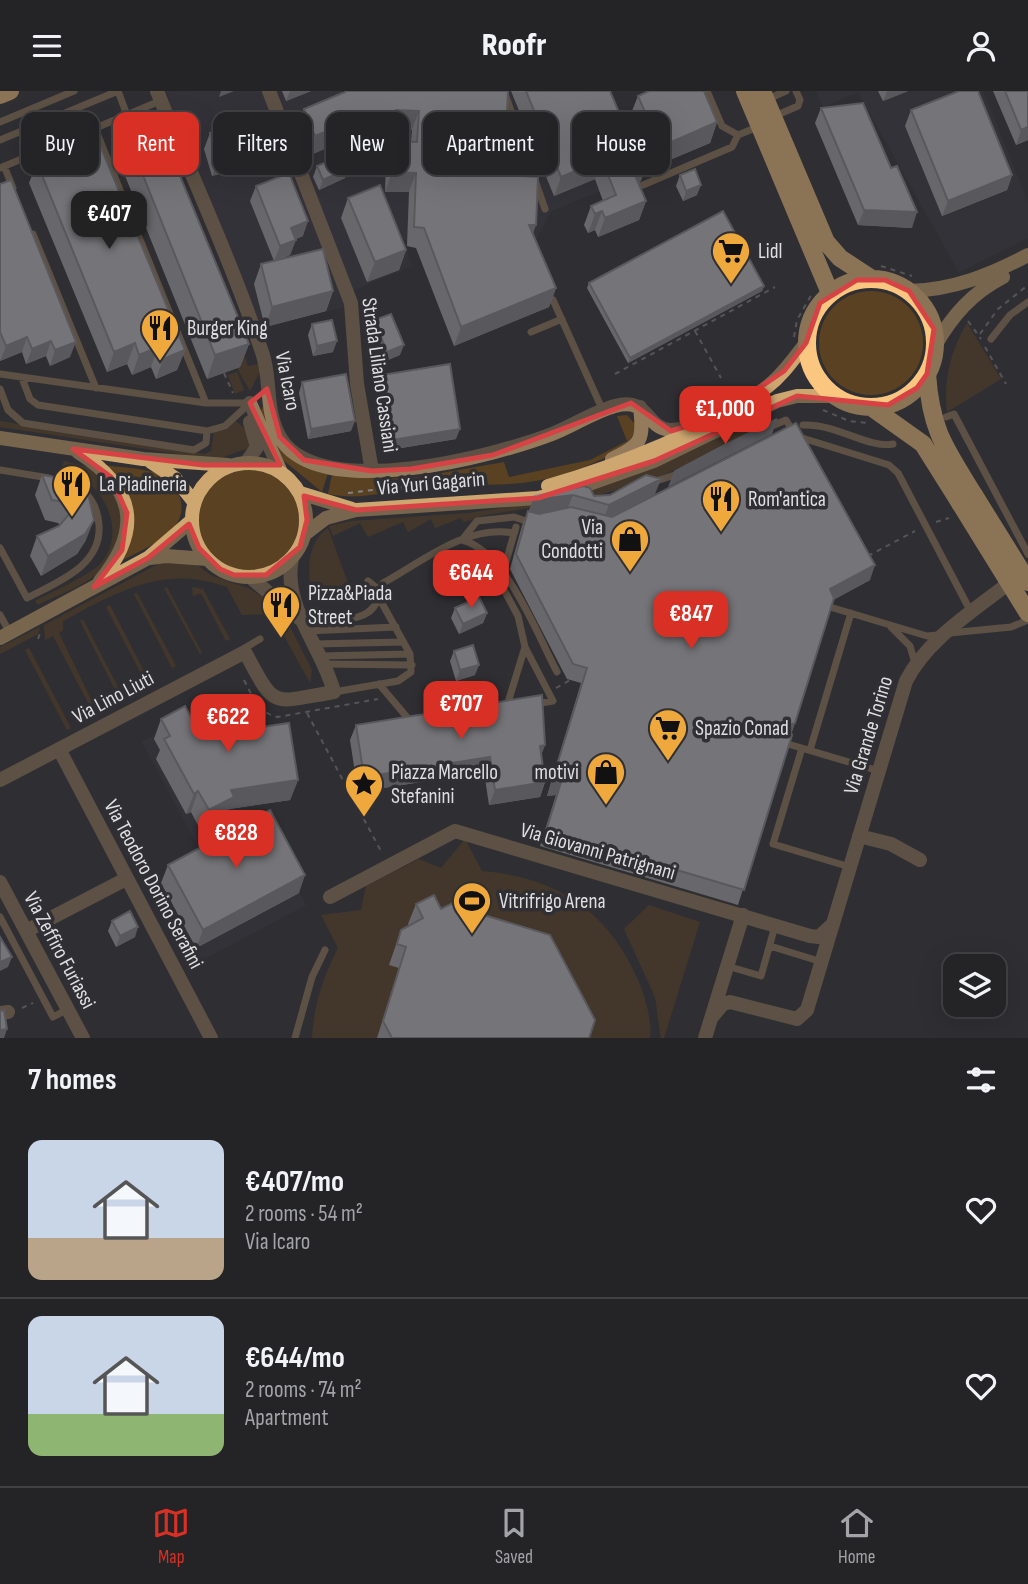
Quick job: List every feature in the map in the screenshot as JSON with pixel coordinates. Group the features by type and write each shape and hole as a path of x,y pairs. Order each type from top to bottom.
{"main road":[{"path":"0,95 10,91"},
{"path":"745,91 766,122 826,242 840,258 898,284 943,289 984,277 1028,255"},
{"path":"764,95 766,122 823,291 799,342 814,373 835,396 852,404 871,407 904,398 928,374"},
{"path":"1028,265 988,285 956,311 936,344 928,374 930,411 961,505 1028,582"},
{"path":"823,291 874,272"},
{"path":"915,285 929,314 936,344"},
{"name":"Via Yuri Gagarin","path":"509,497 606,467 716,417 767,387 784,372 799,342"},
{"name":"Via Yuri Gagarin","path":"292,558 305,534 326,518 356,510 509,497 538,498 630,470 777,401 797,396 835,396"},
{"path":"871,407 923,445 1028,613"},
{"path":"0,438 144,459 231,465 258,463 281,472 300,493 305,506 305,534"},
{"path":"73,449 111,477 122,493 127,513 128,533 122,550 94,587"},
{"path":"144,459 175,478 194,502"},
{"path":"207,559 193,535 191,521 194,502 203,486 215,474 231,465"},
{"name":"Via Yuri Gagarin","path":"300,493 356,510"},
{"path":"5,635 148,558 191,521"},
{"path":"148,558 166,556 207,559 234,575 250,577 280,569 292,558"}],"street":[{"name":"Strada Liliano Cassiani","path":"269,91 351,303 356,384 372,471"},
{"name":"Via Icaro","path":"159,96 263,353 272,418 280,437 292,453 303,460 372,471 452,464 493,455 554,434 603,411 631,403 640,407"},
{"path":"246,463 255,451 257,441 248,418 250,403 267,389"},
{"path":"250,403 281,472"},
{"name":"Via Yuri Gagarin","path":"640,407 660,428 671,431 716,417"},
{"name":"Via Yuri Gagarin","path":"606,467 608,461 635,447 640,439 640,407"},
{"path":"244,650 266,693 274,699 288,700 334,692 289,587 292,558"},
{"name":"Via Grande Torino","path":"712,1017 723,1004 730,1002 797,1019 802,1016 823,962 906,681 915,663 946,633 1028,566"},
{"path":"250,577 305,626"},
{"name":"Via Lino Liuti","path":"0,780 244,650"},
{"name":"Via Teodoro Dorino Serafini","path":"60,749 211,1038"},
{"name":"Via Giovanni Patrignani","path":"330,897 455,831 743,915"},
{"path":"859,836 891,844 920,860"},
{"path":"26,931 126,879"},
{"name":"Via Zeffiro Furiassi","path":"0,882 83,1038"},
{"path":"705,1038 743,915 819,937 834,923"}],"lane":[{"path":"0,121 74,91"},
{"path":"0,140 118,91 126,112"},
{"path":"504,91 545,209"},
{"path":"708,91 722,126 738,135"},
{"path":"764,95 786,91"},
{"path":"643,185 732,147 738,135 798,106 800,100 796,91"},
{"path":"132,112 159,96"},
{"path":"99,138 206,403"},
{"path":"20,203 2,167 21,159"},
{"path":"30,228 96,388"},
{"path":"553,300 603,411"},
{"path":"991,339 1010,315 1028,303"},
{"path":"531,332 562,319"},
{"path":"0,374 206,403 250,403"},
{"path":"22,378 30,399 38,405 207,431 225,426 250,403"},
{"path":"0,389 8,409 23,423 194,450 201,449 206,443 207,431"},
{"path":"946,417 954,414 1028,554"},
{"path":"760,432 786,420 796,436 877,459 898,473 971,614"},
{"path":"803,425 816,424 863,437 873,445 877,459"},
{"path":"873,445 893,444"},
{"path":"0,470 58,479"},
{"path":"647,483 681,472"},
{"path":"0,548 27,598 82,566 97,543 99,518 86,493 74,484"},
{"path":"462,540 477,521 514,517 532,523 543,520"},
{"path":"305,626 361,617 370,613 378,592 407,566 479,532 515,530 503,572"},
{"path":"462,540 476,543 503,572 557,672"},
{"path":"493,559 496,575 518,616 525,647 553,701 530,705"},
{"path":"334,692 406,678 412,665 410,654 378,592 368,581"},
{"path":"830,607 927,636 1011,627 1028,620"},
{"path":"850,867 773,845 851,613"},
{"path":"0,615 5,635"},
{"path":"887,624 903,636 915,663"},
{"path":"305,626 396,627"},
{"path":"244,650 260,639"},
{"path":"320,655 403,642"},
{"path":"506,709 525,647"},
{"path":"320,655 410,654"},
{"path":"320,655 412,665"},
{"path":"379,684 413,724 426,722"},
{"path":"492,711 518,707"},
{"path":"788,744 879,771"},
{"path":"0,917 53,1017 68,1009"},
{"path":"727,966 761,975 775,925"},
{"path":"12,940 26,931"},
{"path":"770,946 823,962"},
{"path":"295,1038 312,977 326,950"}],"path":[{"path":"874,272 915,285"},
{"path":"979,335 998,309 1028,285"},
{"path":"615,374 775,287"},
{"path":"799,342 797,320 823,291"},
{"path":"962,315 979,335 1006,384"},
{"path":"695,330 721,378"},
{"path":"224,373 234,394"},
{"path":"820,409 841,418 876,426"},
{"path":"348,493 423,484"},
{"path":"860,561 961,505"},
{"path":"560,685 570,680"},
{"path":"307,712 389,866"},
{"path":"4,1012 43,999"}],"highlighted area":[{"path":"857,280 885,280 909,291 934,329 927,374 917,388 888,405 797,396 654,461 538,498 356,510 304,496 307,520 300,547 266,575 234,575 220,569 199,548 189,524 148,558 94,587 122,550 127,513 111,477 73,449 203,465 280,465 250,403 267,389 280,437 304,460 372,471 411,469 493,455 631,403 671,431 716,417 784,371 806,343 820,303"}],"shaded area":[{"path":"166,91 599,91 608,112 572,112 572,175 636,177 551,211 533,245 402,240 412,266 345,294 348,306 262,328 199,172 199,112 175,112"},
{"path":"816,91 983,91 1028,202 1028,238 959,272 858,92 823,107"},
{"path":"871,291 891,295 908,306 919,323 923,343 919,363 908,380 891,391 871,395 851,391 834,380 823,363 819,343 823,323 834,306 851,295"},
{"path":"967,323 1001,379 947,412 946,388 950,366"},
{"path":"242,349 248,366 258,364 260,371 250,391 237,368"},
{"path":"237,372 244,390 235,394 228,375"},
{"path":"263,406 279,444 329,470 322,492 283,460 261,411"},
{"path":"627,415 634,423 637,422 632,442 610,455 567,473 524,483 478,485 452,483 451,479 425,481 424,476 504,462 509,477 590,460 627,441 617,416"},
{"path":"753,418 761,425 686,465 653,479 582,500 485,515 464,522 461,518 435,528 431,519 408,532 403,522 368,537 360,523 333,536 329,526 352,521 469,513 558,499"},
{"path":"0,421 204,454 211,451 214,431 226,430 236,421 250,434 251,447 218,459 205,458 0,427"},
{"path":"64,461 92,469 106,481 119,506 120,534 109,560 100,571 79,586 38,605 35,601 80,578 101,563 109,550 112,536 107,507 99,494 76,475 61,471"},
{"path":"104,465 141,469 161,475 176,489 181,506 180,517 166,536 121,561 130,542"},
{"path":"249,470 277,478 291,492 299,520 291,548 277,562 249,570 221,562 207,548 199,520 207,492 221,478"},
{"path":"332,474 379,479 421,477 421,487 363,496 340,496 328,494"},
{"path":"328,528 349,586 313,602 309,572 311,552 320,535"},
{"path":"162,562 197,565 212,576 248,588 277,606 312,670 310,683 272,614 242,615 227,587 204,581 162,580 122,591 63,621 63,630 59,633 98,714 95,716 53,636 45,640 44,625"},
{"path":"167,587 202,653 200,654 164,588"},
{"path":"192,587 203,589 230,639 226,641 201,593 193,596"},
{"path":"137,593 176,666 172,668 134,594"},
{"path":"110,605 149,681 146,683 106,607"},
{"path":"83,619 124,699 121,701 80,621"},
{"path":"40,627 38,634 0,654 0,647"},
{"path":"29,648 71,728 67,730 25,650"},
{"path":"180,721 237,749 282,742 291,800 235,809 226,814 239,838 283,865 306,905 189,967 147,889 204,858 142,742"},
{"name":"Vitrifrigo Arena","path":"465,839 482,871 533,881 556,890 595,917 626,956 638,980 647,1008 650,1038 312,1038 320,991 338,948 321,915 361,910 366,886 419,859 441,868"},
{"path":"649,905 700,922 664,1038 661,1038 655,997 624,929"}],"building":[{"path":"508,91 507,112 423,112 423,175 538,177 536,225 529,225 556,288 461,327 424,228 414,227 416,173 409,173 409,142 417,142 419,111 326,112 326,132 315,136 312,112 305,112 304,109 345,92"},
{"path":"526,91 610,91 619,112 572,112 572,172 561,177 558,170 558,112 535,112"},
{"path":"649,91 704,91 717,122 670,143 670,112 645,112 638,96"},
{"path":"959,91 978,91 1012,175 948,201 911,110"},
{"path":"1005,91 1028,91 1028,127 1021,130"},
{"path":"863,103 891,168 897,166 917,212 864,210 821,108"},
{"path":"99,143 185,350 163,359 158,347 139,355 135,343 114,352 42,175 99,175"},
{"path":"326,162 326,175 334,175 323,180 317,166"},
{"path":"695,169 701,185 686,191 680,175"},
{"path":"143,175 180,175 249,344 215,355"},
{"path":"290,175 308,221 291,228 296,240 280,246 256,186"},
{"path":"608,175 635,175 646,201 605,218 602,211 595,214 591,206 616,195"},
{"path":"11,180 76,342 55,350 51,341 32,349 27,337 6,346 0,332 0,184"},
{"path":"380,185 406,250 375,262 348,198"},
{"path":"723,211 764,286 630,358 589,283"},
{"path":"323,249 333,291 272,307 261,264"},
{"path":"391,314 404,345 387,352 374,320"},
{"path":"332,320 337,341 317,346 312,324"},
{"path":"450,364 460,429 392,440 382,375"},
{"path":"346,374 355,421 311,429 302,382"},
{"path":"777,419 674,472 723,446"},
{"path":"796,423 875,565 830,589 834,598 795,723 788,726 792,735 744,890 546,831 562,779 552,781 587,668 573,664 516,554 528,511 539,514 571,507 612,517"},
{"path":"42,475 73,480 87,489 94,520 85,534 48,556 37,536 59,526 72,511 65,502 52,500"},
{"path":"646,475 661,479 609,505 573,495 533,500 535,496 584,486 590,488 594,496 610,495"},
{"path":"479,597 487,613 463,624 455,608"},
{"path":"473,645 479,665 460,670 454,651"},
{"path":"542,695 545,745 540,746 545,782 495,790 490,757 364,777 356,725"},
{"path":"228,702 243,730 289,723 298,780 231,790 234,797 209,810 198,791 194,794 164,739 170,736 161,719 185,706 194,722"},
{"path":"270,810 305,875 203,930 168,865"},
{"name":"Vitrifrigo Arena","path":"434,895 441,909 463,898 477,902 474,912 550,935 595,1020 589,1038 392,1038 383,1021 406,947 397,944 401,930 423,918 416,904"},
{"path":"130,911 138,927 120,936 112,921"},
{"path":"0,937 12,957 0,962"},
{"path":"4,1010 7,1029 0,1030 0,1011"}],"place":[{"name":"Lidl","path":"731,285"},
{"name":"Burger King","path":"160,362"},
{"name":"La Piadineria","path":"72,518"},
{"name":"Rom'antica","path":"721,533"},
{"name":"Via Condotti","path":"630,573"},
{"name":"Pizza&Piada Street","path":"281,639"},
{"name":"Spazio Conad","path":"668,762"},
{"name":"motivi","path":"606,806"},
{"name":"Piazza Marcello Stefanini","path":"364,818"},
{"name":"Vitrifrigo Arena","path":"472,935"}]}
